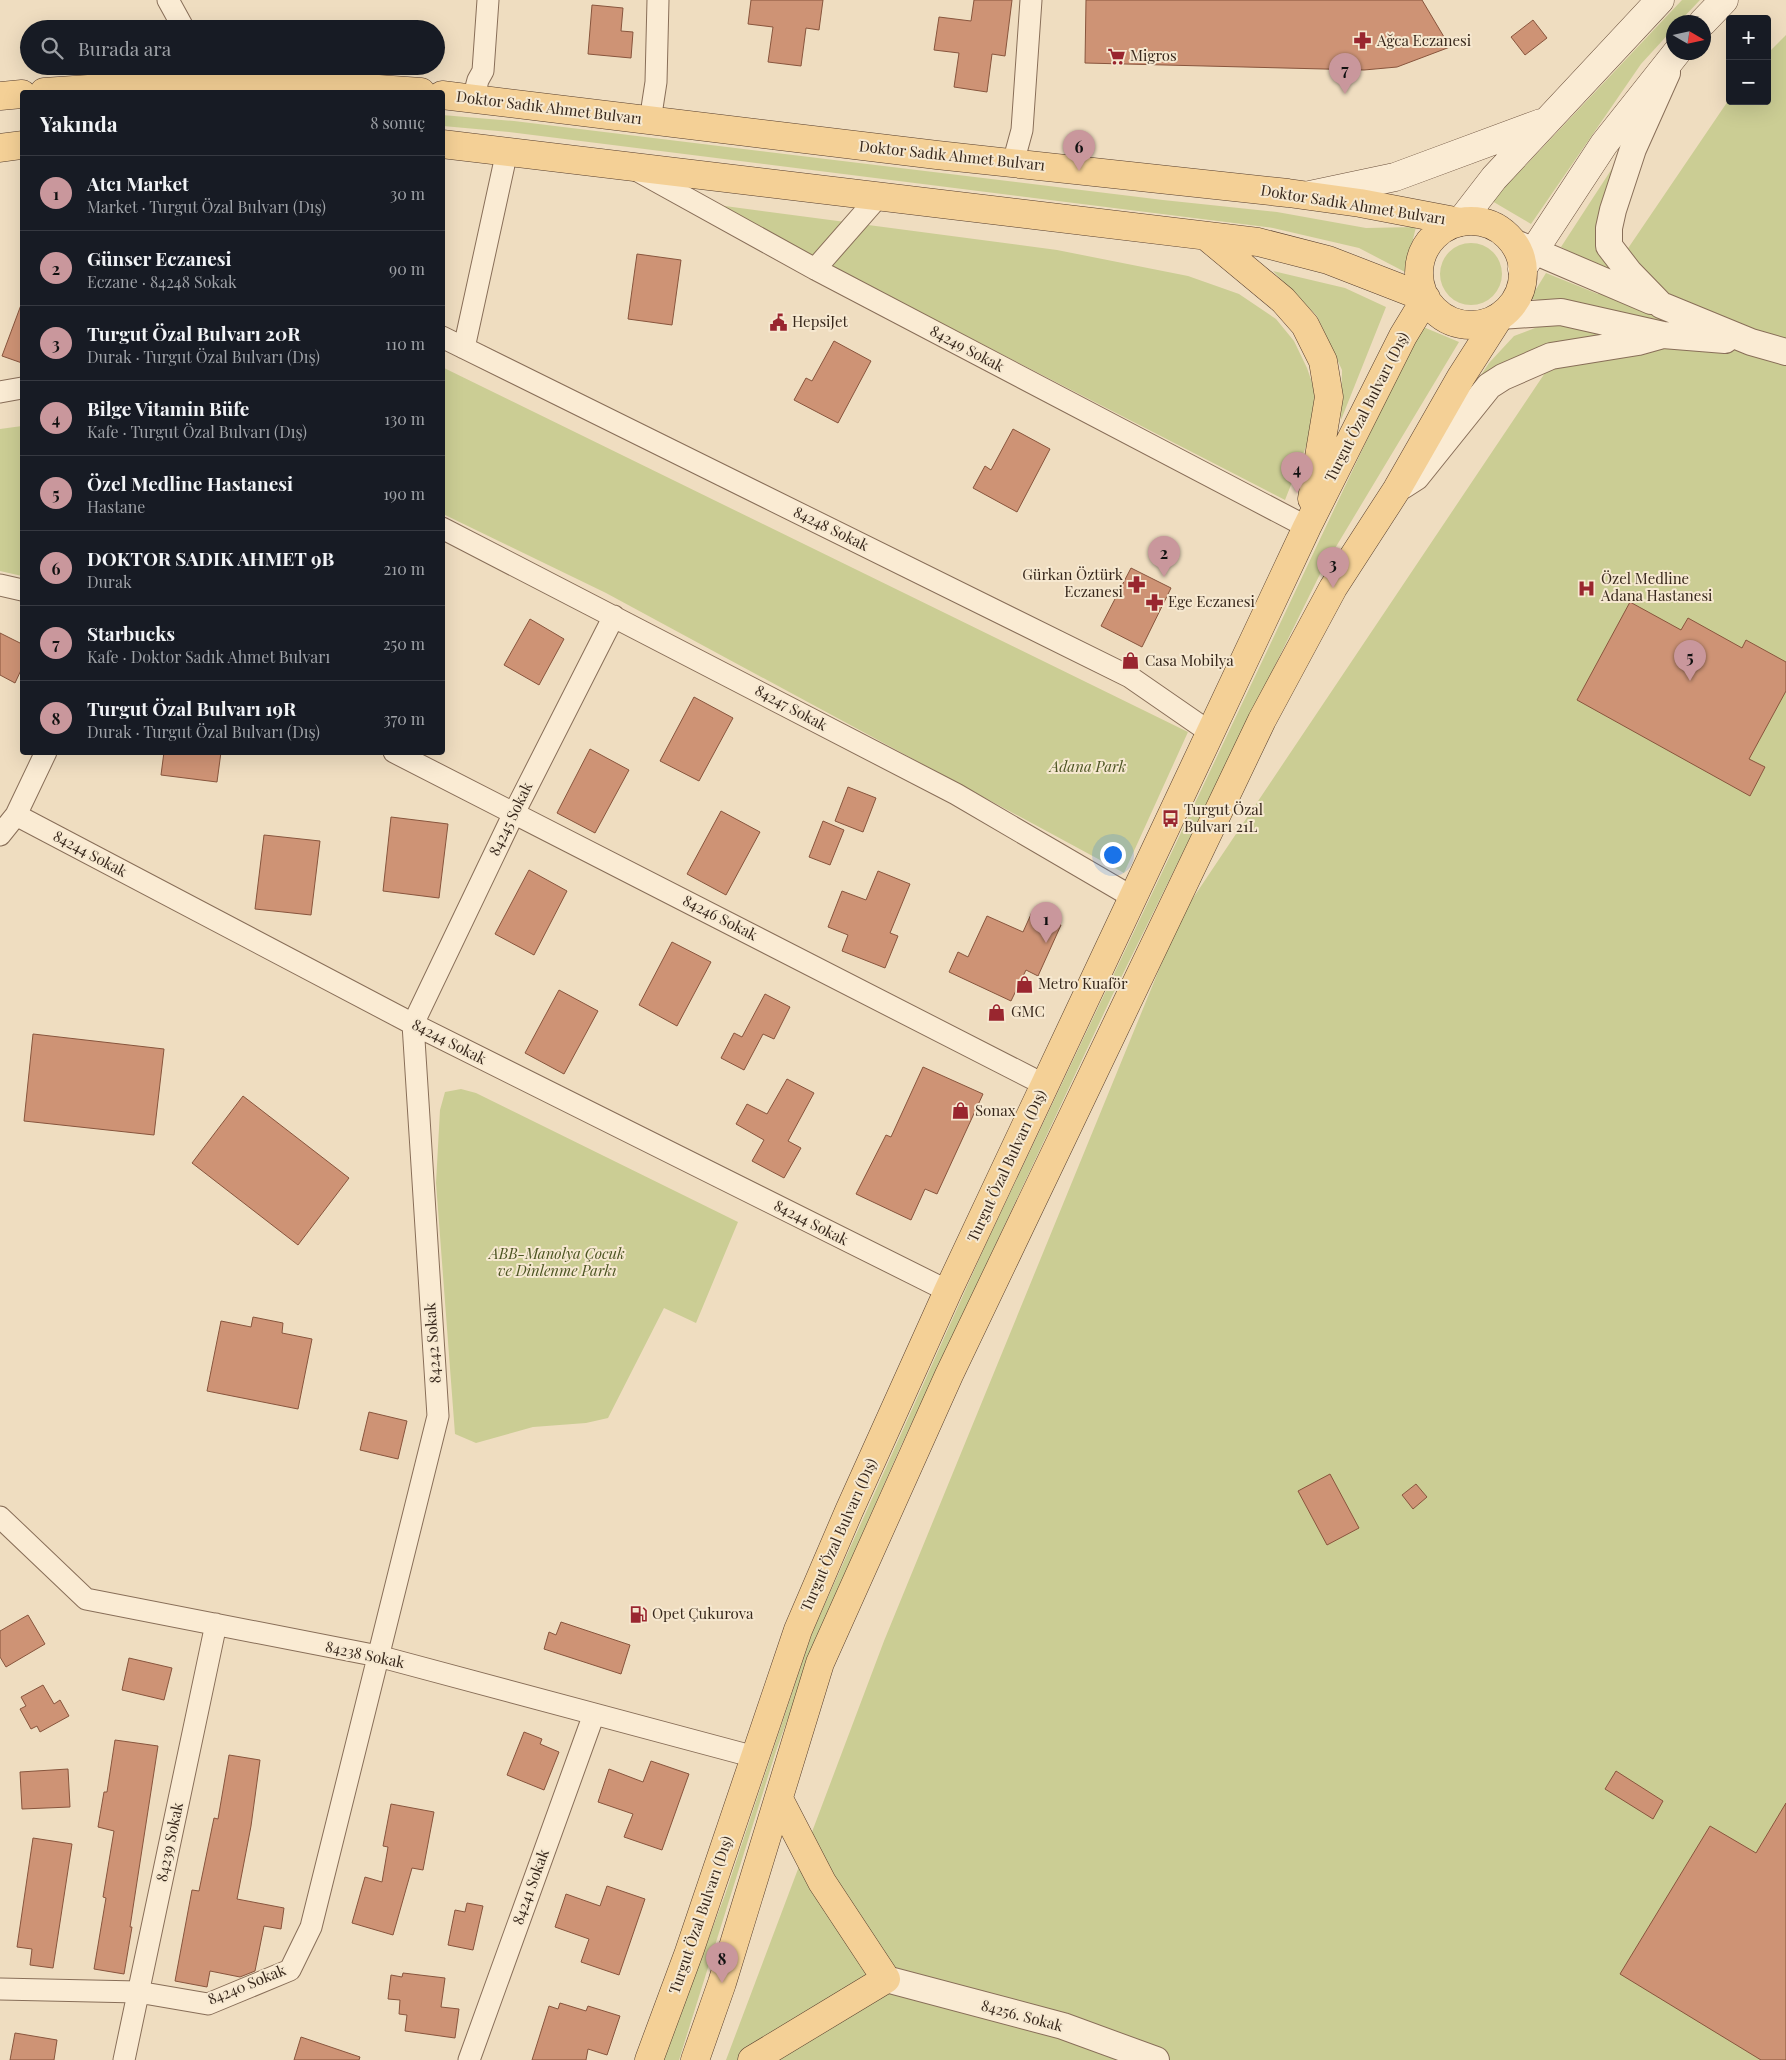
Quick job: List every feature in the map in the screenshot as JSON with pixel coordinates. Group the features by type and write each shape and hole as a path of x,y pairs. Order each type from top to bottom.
{"main road":[{"path":"1460,222 1487,186 1660,0"},
{"path":"1710,15 1724,0"},
{"path":"1523,254 1506,234 1492,225 1476,220 1460,222 1444,228 1432,238 1423,252 1419,270 1421,288 1426,298 1442,316 1458,324 1476,325 1494,320 1508,310 1518,295 1523,279 1523,254 1604,144 1672,60"},
{"path":"61,90 185,75"},
{"path":"205,75 392,90"},
{"path":"0,96 20,94"},
{"name":"Doktor Sadık Ahmet Bulvarı","path":"445,95 650,121 1310,196 1360,203 1460,222"},
{"path":"1310,196 1395,177 1547,121"},
{"path":"445,144 1258,242 1328,260 1426,298"},
{"path":"0,148 20,146"},
{"path":"1206,236 1283,300 1305,324 1323,361 1329,397 1307,528"},
{"name":"Turgut Özal Bulvarı (Dış)","path":"649,2060 689,1952 798,1630 849,1511 948,1292 1307,528 1402,336 1426,298"},
{"path":"695,2060 722,1984 820,1663 949,1375 1262,720 1333,588 1397,489 1461,377 1500,316"},
{"path":"752,2060 886,1979 822,1882 779,1799"}],"street":[{"path":"168,0 179,20"},
{"path":"473,99 478,80 484,71 488,0"},
{"path":"650,121 656,82 658,0"},
{"path":"1013,163 1022,130 1031,0"},
{"path":"1661,305 1629,272 1610,246 1609,228 1633,149 1674,60"},
{"path":"464,348 507,151"},
{"name":"84249 Sokak","path":"629,166 815,269 1307,528"},
{"path":"815,269 879,196"},
{"path":"1523,254 1661,305 1751,342 1786,352"},
{"path":"1500,316 1561,312 1663,335 1751,342"},
{"path":"1397,489 1416,476 1489,386 1503,377 1551,356 1638,342 1663,335"},
{"name":"84248 Sokak","path":"445,338 1130,677 1212,733"},
{"path":"0,392 20,388"},
{"name":"84247 Sokak","path":"445,530 956,794 1134,898"},
{"path":"0,585 20,590"},
{"name":"84245 Sokak","path":"413,1024 514,813 614,616"},
{"path":"0,835 16,815 45,755"},
{"name":"84246 Sokak","path":"400,755 1045,1085"},
{"name":"84244 Sokak","path":"16,815 413,1024 948,1292"},
{"name":"84242 Sokak","path":"378,1656 438,1416 413,1024"},
{"name":"84238 Sokak","path":"0,1517 86,1598 378,1656 755,1757"},
{"name":"84239 Sokak","path":"124,2060 216,1624"},
{"name":"84240 Sokak","path":"0,1989 138,1992 208,2004 290,1970 311,1927 378,1656"},
{"name":"84241 Sokak","path":"468,2060 594,1714"},
{"name":"84256. Sokak","path":"886,1979 1062,2026 1156,2060"}],"green space":[{"path":"1682,0 1700,0 1686,15 1668,15"},
{"path":"1666,17 1666,37 1641,64 1531,224 1492,201"},
{"path":"1786,35 1786,2060 726,2060 884,1641 1181,916 1563,346 1456,413 1489,363 1514,336 1548,323 1577,325 1591,305 1530,299 1546,273 1598,294 1612,274 1561,247 1628,144 1614,269 1726,104 1771,105 1771,50"},
{"path":"445,115 514,121 1163,200 1277,212 1366,228 1416,227 1405,272 1359,248 1273,228 509,132 445,126"},
{"path":"710,204 1057,250 1188,276 1239,294 1276,319 1294,341 1307,368 1318,400 1311,434 1285,500"},
{"path":"1465,243 1477,243 1493,252 1500,262 1502,274 1500,286 1493,296 1477,305 1465,305 1454,300 1445,291 1440,280 1440,268 1445,257 1454,248"},
{"path":"1273,271 1345,288 1386,307 1341,420 1342,370 1317,316"},
{"path":"1421,326 1459,342 1322,570 1111,998 900,1448 818,1635 776,1751 679,2060 663,2060 725,1895 812,1633 986,1244"},
{"name":"Adana Park","path":"445,368 1188,732 1124,873 606,593 445,515"},
{"path":"20,426 20,576 0,571 0,429"},
{"name":"ABB-Manolya Çocuk ve Dinlenme Parkı","path":"461,1089 476,1093 738,1222 696,1323 664,1308 608,1418 586,1423 533,1427 476,1443 455,1434 436,1183 440,1110 445,1092"}],"building":[{"path":"751,0 823,0 819,30 806,28 801,66 768,62 773,27 748,24"},
{"path":"974,0 1012,0 1005,56 992,54 987,92 954,87 959,53 934,50 939,17 971,21"},
{"path":"1086,0 1422,0 1450,47 1397,67 1364,70 1085,63"},
{"path":"592,5 623,8 621,31 633,32 631,58 588,54"},
{"path":"1533,20 1547,38 1525,55 1511,37"},
{"path":"637,254 681,260 672,325 628,319"},
{"path":"20,308 20,362 2,356"},
{"path":"834,341 871,361 838,423 794,400 806,378 812,381"},
{"path":"1013,429 1050,449 1017,512 973,488 985,466 991,470"},
{"path":"1131,568 1171,588 1142,647 1101,626"},
{"path":"1630,602 1681,630 1688,618 1742,648 1746,640 1786,662 1786,691 1749,759 1765,767 1750,796 1577,700"},
{"path":"530,619 564,639 539,685 504,665"},
{"path":"0,633 20,643 20,672 15,683 0,675"},
{"path":"694,697 733,718 699,781 660,761"},
{"path":"590,749 629,770 595,833 557,813"},
{"path":"164,755 221,755 217,782 161,775"},
{"path":"848,787 876,798 863,832 835,821"},
{"path":"721,811 760,832 726,895 687,874"},
{"path":"391,817 448,824 439,898 383,891"},
{"path":"823,821 844,830 830,865 809,857"},
{"path":"264,835 320,841 311,915 255,909"},
{"path":"529,870 567,891 534,955 495,934"},
{"path":"878,871 910,884 890,933 898,936 885,968 842,951 848,935 828,927 842,891 866,900"},
{"path":"1032,912 1061,925 1038,976 1026,970 1011,1001 949,972 958,952 968,957 987,916 1023,932"},
{"path":"672,942 711,962 677,1026 639,1005"},
{"path":"559,990 598,1011 564,1074 525,1053"},
{"path":"765,994 790,1007 774,1039 763,1034 744,1070 721,1058 734,1033 742,1037"},
{"path":"33,1034 164,1049 154,1135 24,1121"},
{"path":"923,1067 983,1094 937,1194 925,1189 911,1220 856,1194 886,1135 891,1137"},
{"path":"787,1079 814,1093 788,1141 801,1148 784,1178 752,1161 764,1140 736,1124 747,1104 767,1114"},
{"path":"243,1096 349,1178 298,1245 192,1163"},
{"path":"253,1317 283,1323 282,1333 312,1339 298,1409 207,1391 221,1321 251,1327"},
{"path":"369,1412 407,1421 398,1459 360,1450"},
{"path":"1330,1474 1359,1528 1327,1545 1298,1491"},
{"path":"1416,1484 1427,1497 1413,1509 1402,1495"},
{"path":"28,1615 45,1644 6,1667 0,1657 0,1631"},
{"path":"561,1622 630,1645 621,1674 544,1649 549,1632 556,1635"},
{"path":"129,1658 172,1668 164,1700 122,1690"},
{"path":"43,1685 54,1704 60,1700 69,1716 40,1732 37,1726 31,1729 20,1709 26,1706 21,1697"},
{"path":"524,1732 542,1739 540,1744 559,1752 544,1790 507,1775"},
{"path":"115,1740 158,1746 124,1974 94,1969 106,1898 103,1897 114,1831 98,1827 104,1792 107,1792"},
{"path":"229,1755 260,1760 251,1826 237,1899 284,1908 281,1929 264,1926 255,1971 240,1977 210,1971 207,1987 175,1981 192,1890 199,1891 214,1818 218,1819"},
{"path":"651,1761 689,1774 662,1850 624,1837 633,1814 598,1802 609,1769 643,1782"},
{"path":"68,1769 70,1807 22,1809 20,1772"},
{"path":"1616,1771 1663,1801 1653,1819 1605,1789"},
{"path":"1786,1803 1786,2060 1761,2060 1620,1974 1710,1826 1756,1853"},
{"path":"391,1804 434,1812 423,1870 412,1868 393,1935 352,1923 365,1877 382,1882 388,1847 383,1846"},
{"path":"33,1838 72,1844 53,1968 30,1965 32,1949 17,1947"},
{"path":"607,1886 645,1899 619,1975 581,1962 589,1939 555,1927 566,1894 600,1906"},
{"path":"467,1903 483,1906 473,1950 448,1945 455,1910 465,1912"},
{"path":"403,1973 445,1978 441,2007 459,2009 455,2038 405,2031 407,2015 399,2014 400,2000 388,1999 391,1975 402,1977"},
{"path":"560,2003 586,2011 588,2006 620,2016 607,2055 588,2049 586,2060 532,2060 549,2006 558,2009"},
{"path":"15,2033 57,2040 54,2060 10,2060"},
{"path":"301,2037 360,2057 359,2060 294,2060"}],"place":[{"name":"Ağca Eczanesi","path":"1363,41"},
{"name":"Migros","path":"1116,56"},
{"name":"Starbucks","path":"1345,94"},
{"name":"DOKTOR SADIK AHMET 9B","path":"1079,171"},
{"name":"HepsiJet","path":"778,322"},
{"name":"Bilge Vitamin Büfe","path":"1297,493"},
{"name":"Günser Eczanesi","path":"1164,577"},
{"name":"Gürkan Öztürk Eczanesi","path":"1137,584"},
{"name":"Turgut Özal Bulvarı 20R","path":"1333,588"},
{"name":"Özel Medline Adana Hastanesi","path":"1587,588"},
{"name":"Ege Eczanesi","path":"1154,602"},
{"name":"Casa Mobilya","path":"1131,661"},
{"name":"Özel Medline Hastanesi","path":"1690,681"},
{"name":"Turgut Özal Bulvarı 21L","path":"1170,819"},
{"name":"Atcı Market","path":"1046,943"},
{"name":"Metro Kuaför","path":"1024,984"},
{"name":"GMC","path":"997,1012"},
{"name":"Sonax","path":"961,1111"},
{"name":"Opet Çukurova","path":"638,1614"},
{"name":"Turgut Özal Bulvarı 19R","path":"722,1983"}]}
